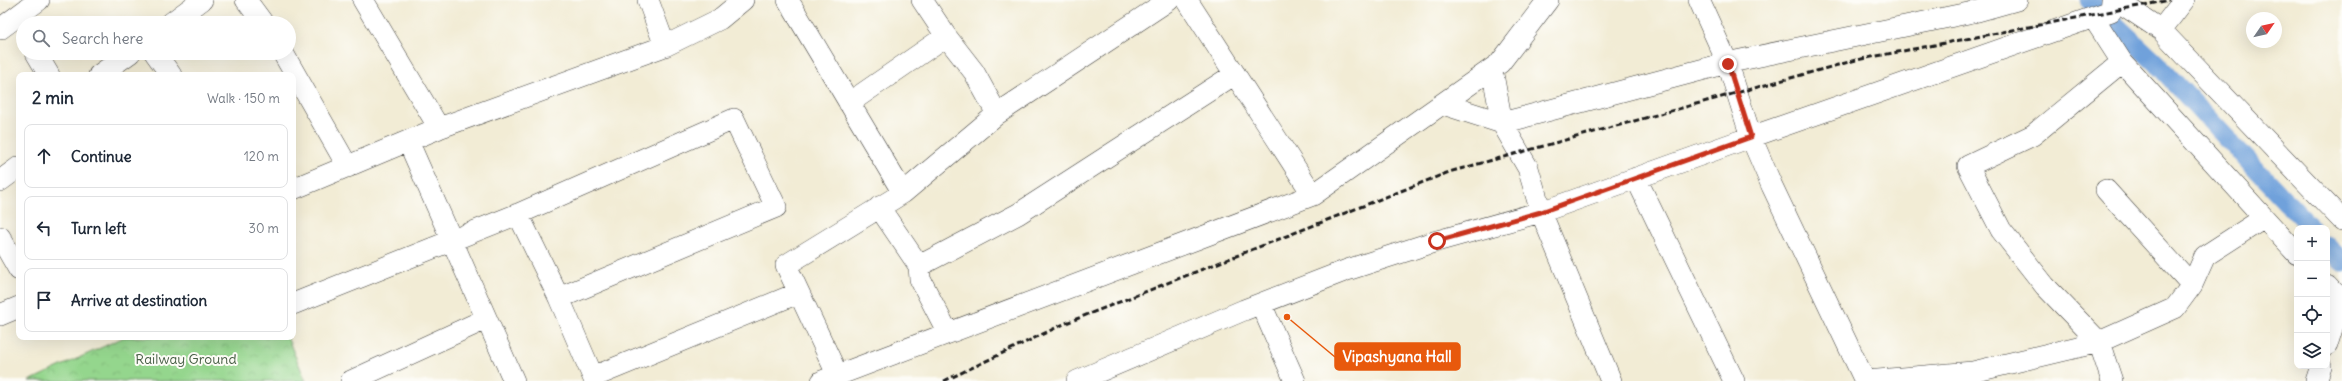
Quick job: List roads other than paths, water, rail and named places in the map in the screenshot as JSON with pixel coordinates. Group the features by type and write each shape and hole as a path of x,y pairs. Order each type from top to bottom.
{"street":[{"path":"23,16 39,0"},
{"path":"180,16 202,0"},
{"path":"246,0 258,16"},
{"path":"363,0 439,128"},
{"path":"648,0 665,46"},
{"path":"296,188 439,128 665,46 720,19 743,0"},
{"path":"788,0 903,193"},
{"path":"922,0 946,36 974,72 998,114"},
{"path":"1169,0 998,114 903,193 786,265 798,292 830,378 1313,195 1500,63 1548,0"},
{"path":"1699,0 1728,64 1751,137 1772,186 1865,381 1976,376 2099,342 2175,308 2192,286 2205,256 2264,218"},
{"path":"1443,104 1502,123 1728,64 1978,11 2017,0"},
{"path":"1077,381 1261,304 1347,270 1437,241 1541,212 2111,11 2112,0"},
{"path":"2121,0 2128,8 2161,30 2342,220"},
{"path":"2161,30 2184,0"},
{"path":"1191,2 1234,74 1313,195"},
{"path":"2093,17 2122,62 2294,251"},
{"path":"849,103 946,36"},
{"path":"40,60 47,72"},
{"path":"103,72 120,60"},
{"path":"160,60 169,72"},
{"path":"287,60 294,72"},
{"path":"2112,381 2099,342 2045,286 2001,230 1968,166 2033,135 2122,62"},
{"path":"1492,69 1502,123 1528,168 1541,212 1611,381"},
{"path":"919,266 1018,214 1234,74"},
{"path":"296,76 348,167"},
{"path":"296,303 518,214 734,119 776,207 559,298"},
{"path":"408,141 514,381"},
{"path":"0,181 16,169"},
{"path":"1636,178 1734,381"},
{"path":"2106,190 2192,286"},
{"path":"879,207 919,266 920,279 948,333"},
{"path":"518,214 559,298 589,379 798,292"},
{"path":"0,237 16,265"},
{"path":"2330,333 2338,296"},
{"path":"1261,304 1295,381"},
{"path":"0,315 16,308"},
{"path":"351,381 486,319"},
{"path":"2316,381 2320,369"}],"waterway":[{"path":"2089,0 2158,65 2308,225"},
{"path":"2330,249 2342,262"}],"railway":[{"path":"944,381 1066,323 1449,172 1856,60 2170,0"}],"place":[{"name":"Vipashyana Hall","path":"1287,317"}],"park label":[{"name":"Railway Ground","path":"186,359"}]}
